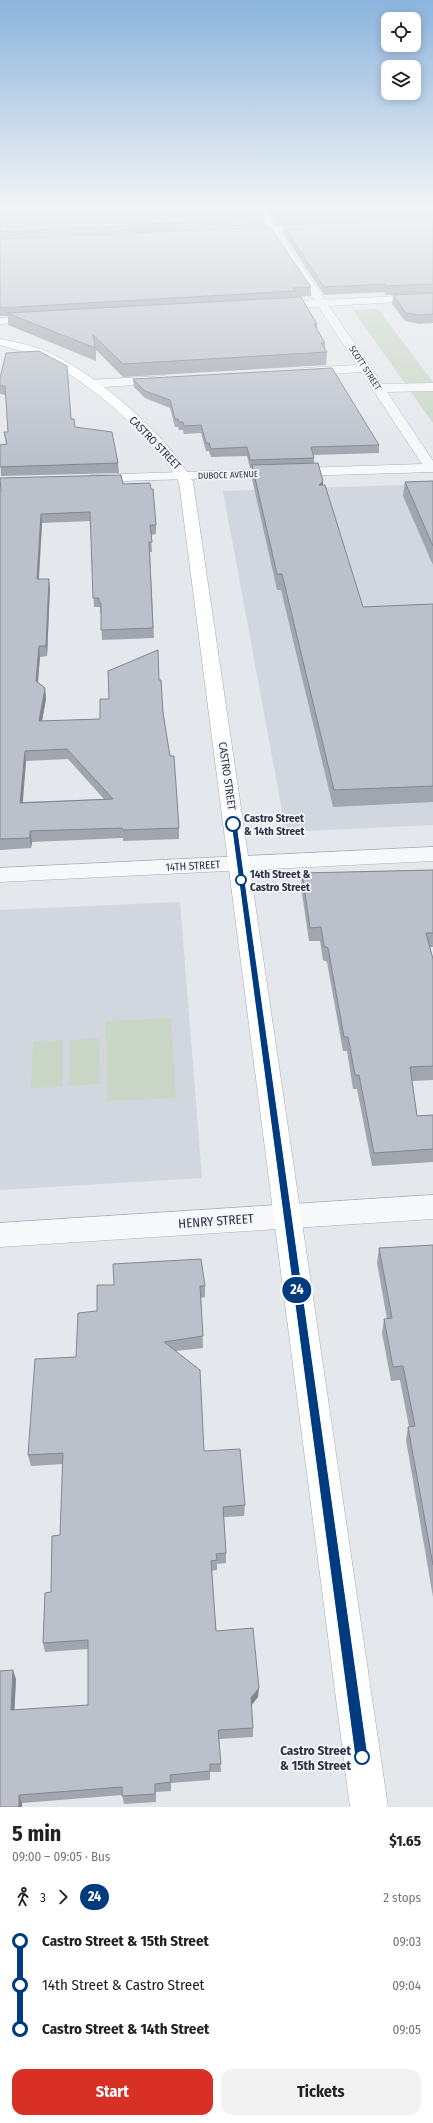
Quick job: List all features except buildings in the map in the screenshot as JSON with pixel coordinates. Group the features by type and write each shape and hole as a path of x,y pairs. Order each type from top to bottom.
{"main road":[{"name":"CASTRO STREET","path":"0,342 31,350 52,358 89,384 143,428 176,463 184,476 369,1807"}],"street":[{"name":"SCOTT STREET","path":"315,292 432,468"},
{"path":"268,306 433,298"},
{"path":"0,321 47,318"},
{"path":"294,372 365,368"},
{"path":"89,384 176,379"},
{"path":"378,388 433,387"},
{"name":"DUBOCE AVENUE","path":"78,479 432,468"},
{"name":"14TH STREET","path":"0,875 433,854"},
{"name":"HENRY STREET","path":"0,1235 433,1207"}],"shaded area":[{"path":"433,484 433,825 286,832 223,491"},
{"path":"180,902 202,1178 0,1190 0,910"}],"green space":[{"path":"378,309 433,382 433,423 353,310"},
{"path":"171,1018 176,1098 107,1101 106,1021"},
{"path":"99,1039 100,1084 69,1086 69,1040"},
{"path":"63,1040 62,1086 31,1088 33,1042"}],"bus line":[{"name":"24","path":"233,824 362,1757"}],"place":[{"name":"Castro Street & 14th Street","path":"233,824"},
{"name":"14th Street & Castro Street","path":"241,880"},
{"name":"Castro Street & 15th Street","path":"362,1757"}]}
